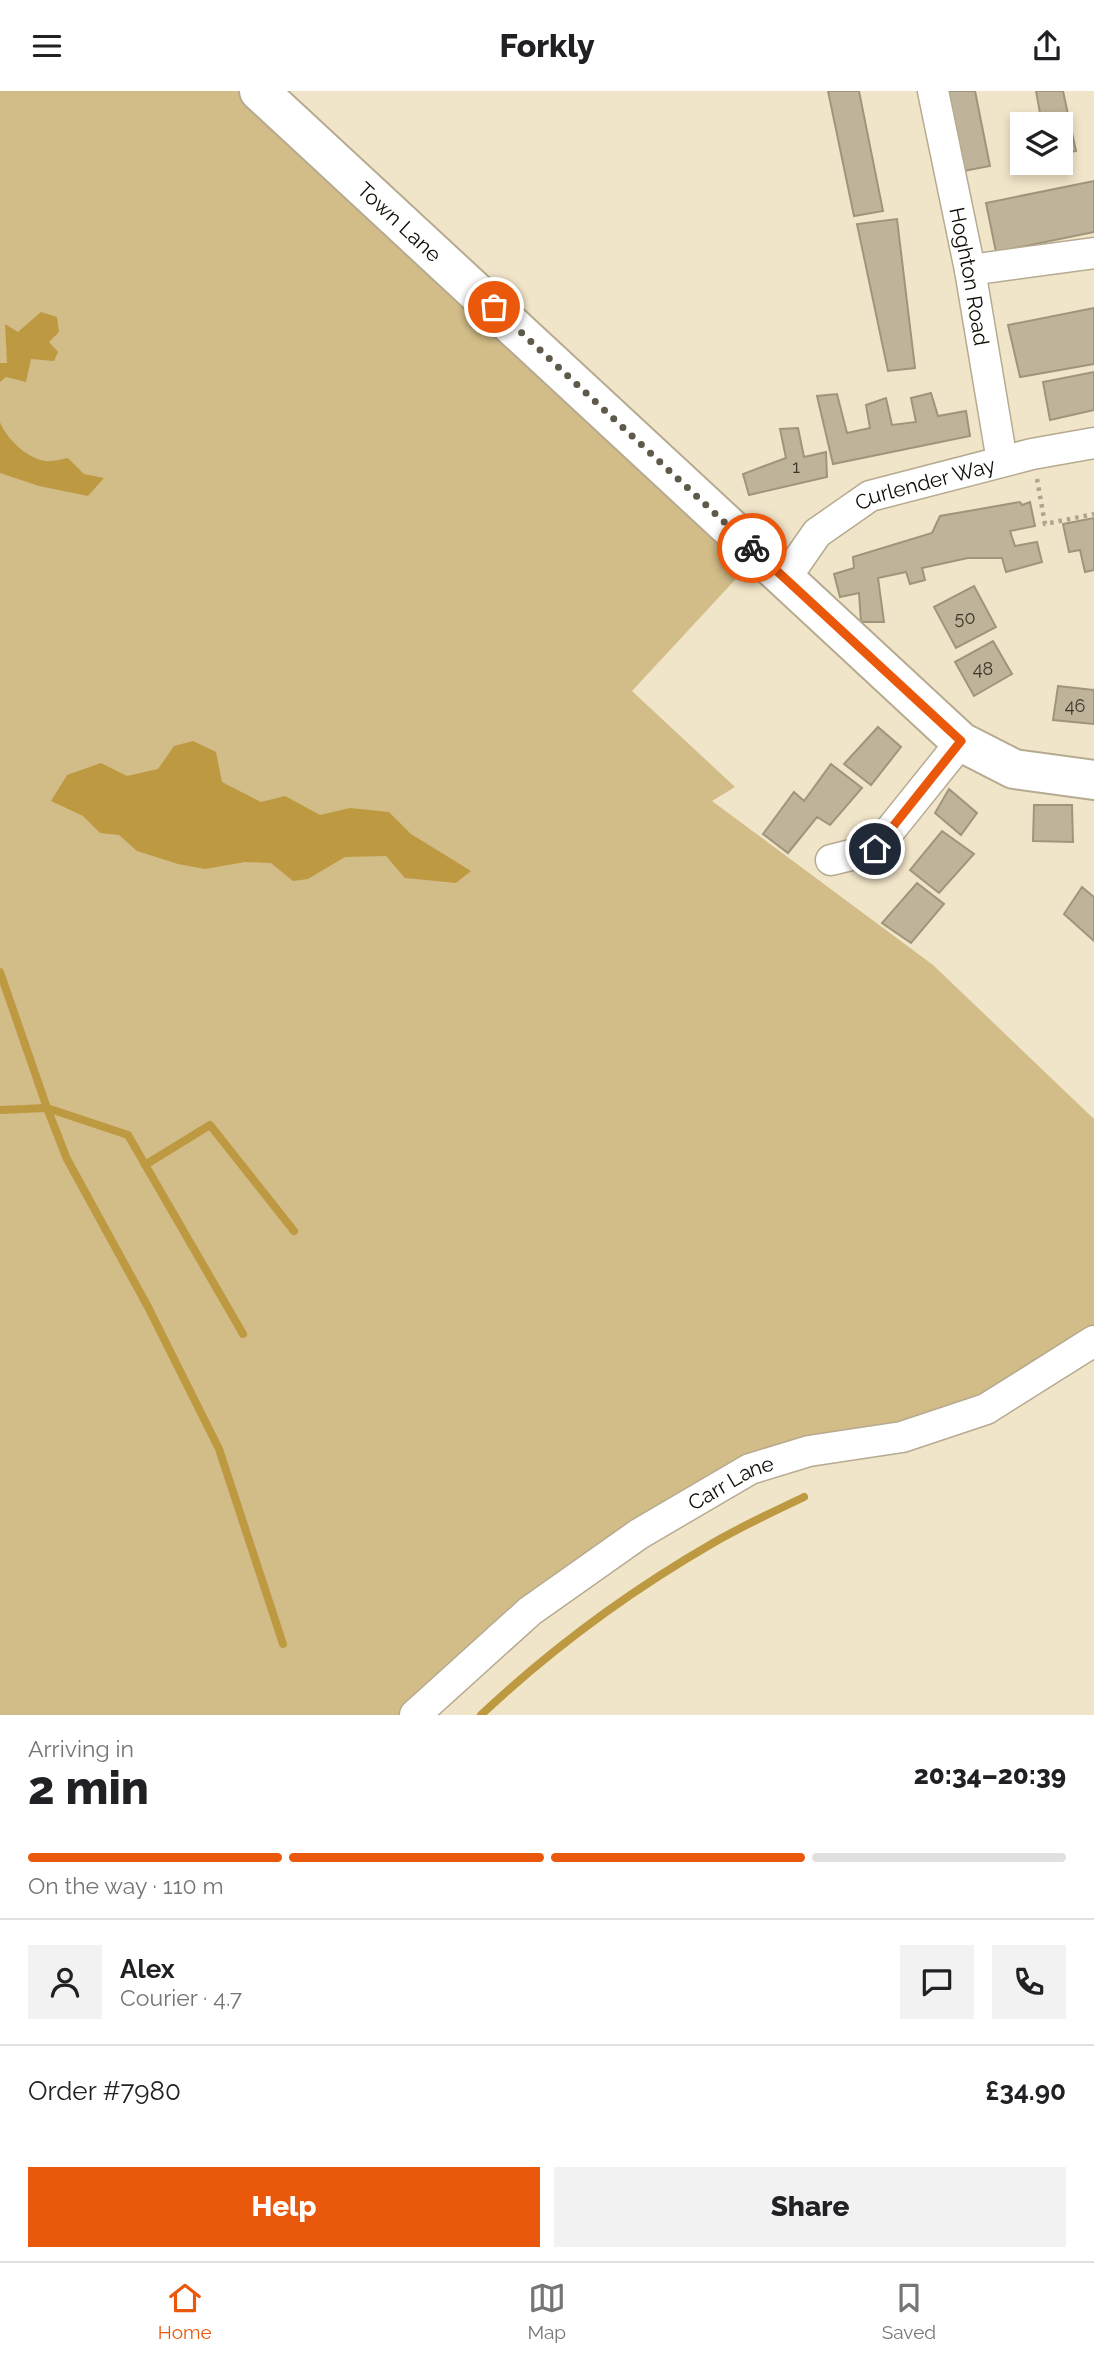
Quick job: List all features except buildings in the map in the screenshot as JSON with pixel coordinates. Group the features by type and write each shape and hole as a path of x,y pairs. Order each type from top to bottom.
{"street":[{"name":"Town Lane","path":"259,91 961,741 1014,769 1094,780"},
{"name":"Hoghton Road","path":"933,91 970,270 1002,461"},
{"path":"970,270 1094,253"},
{"name":"Curlender Way","path":"786,579 817,533 870,496 1002,461 1094,443"},
{"path":"831,860 875,849 961,741"},
{"name":"Carr Lane","path":"415,1715 530,1611 639,1534 750,1469 809,1451 902,1437 986,1409 1094,1341"}],"path":[{"path":"1032,454 1045,524 1094,514"}],"shaded area":[{"path":"0,91 257,91 759,554 632,691 735,787 712,801 933,965 1094,1119 1094,1341 986,1409 809,1451 638,1534 415,1715 0,1715"},
{"path":"41,312 57,317 59,332 49,342 58,352 54,361 31,359 26,382 6,377 0,382 0,363 7,363 5,324 18,332"},
{"path":"0,422 12,441 32,456 48,461 68,458 84,474 104,478 88,496 39,486 0,473"},
{"path":"193,741 216,752 222,782 261,802 285,796 320,815 350,808 389,812 411,834 471,871 456,883 405,878 386,856 345,857 308,879 293,881 271,863 245,862 205,869 137,851 119,835 100,833 83,816 51,801 67,775 101,763 127,776 158,769 174,746"}],"waterway":[{"path":"0,972 67,1159 148,1307 219,1449 283,1644"},
{"path":"0,1110 47,1108 128,1135 243,1334"},
{"path":"145,1165 210,1125 294,1231"},
{"path":"481,1715 563,1644 652,1581 724,1537 804,1497"}],"way so far":[{"path":"494,307 752,548"}],"route":[{"path":"752,548 961,741 875,849"}]}
